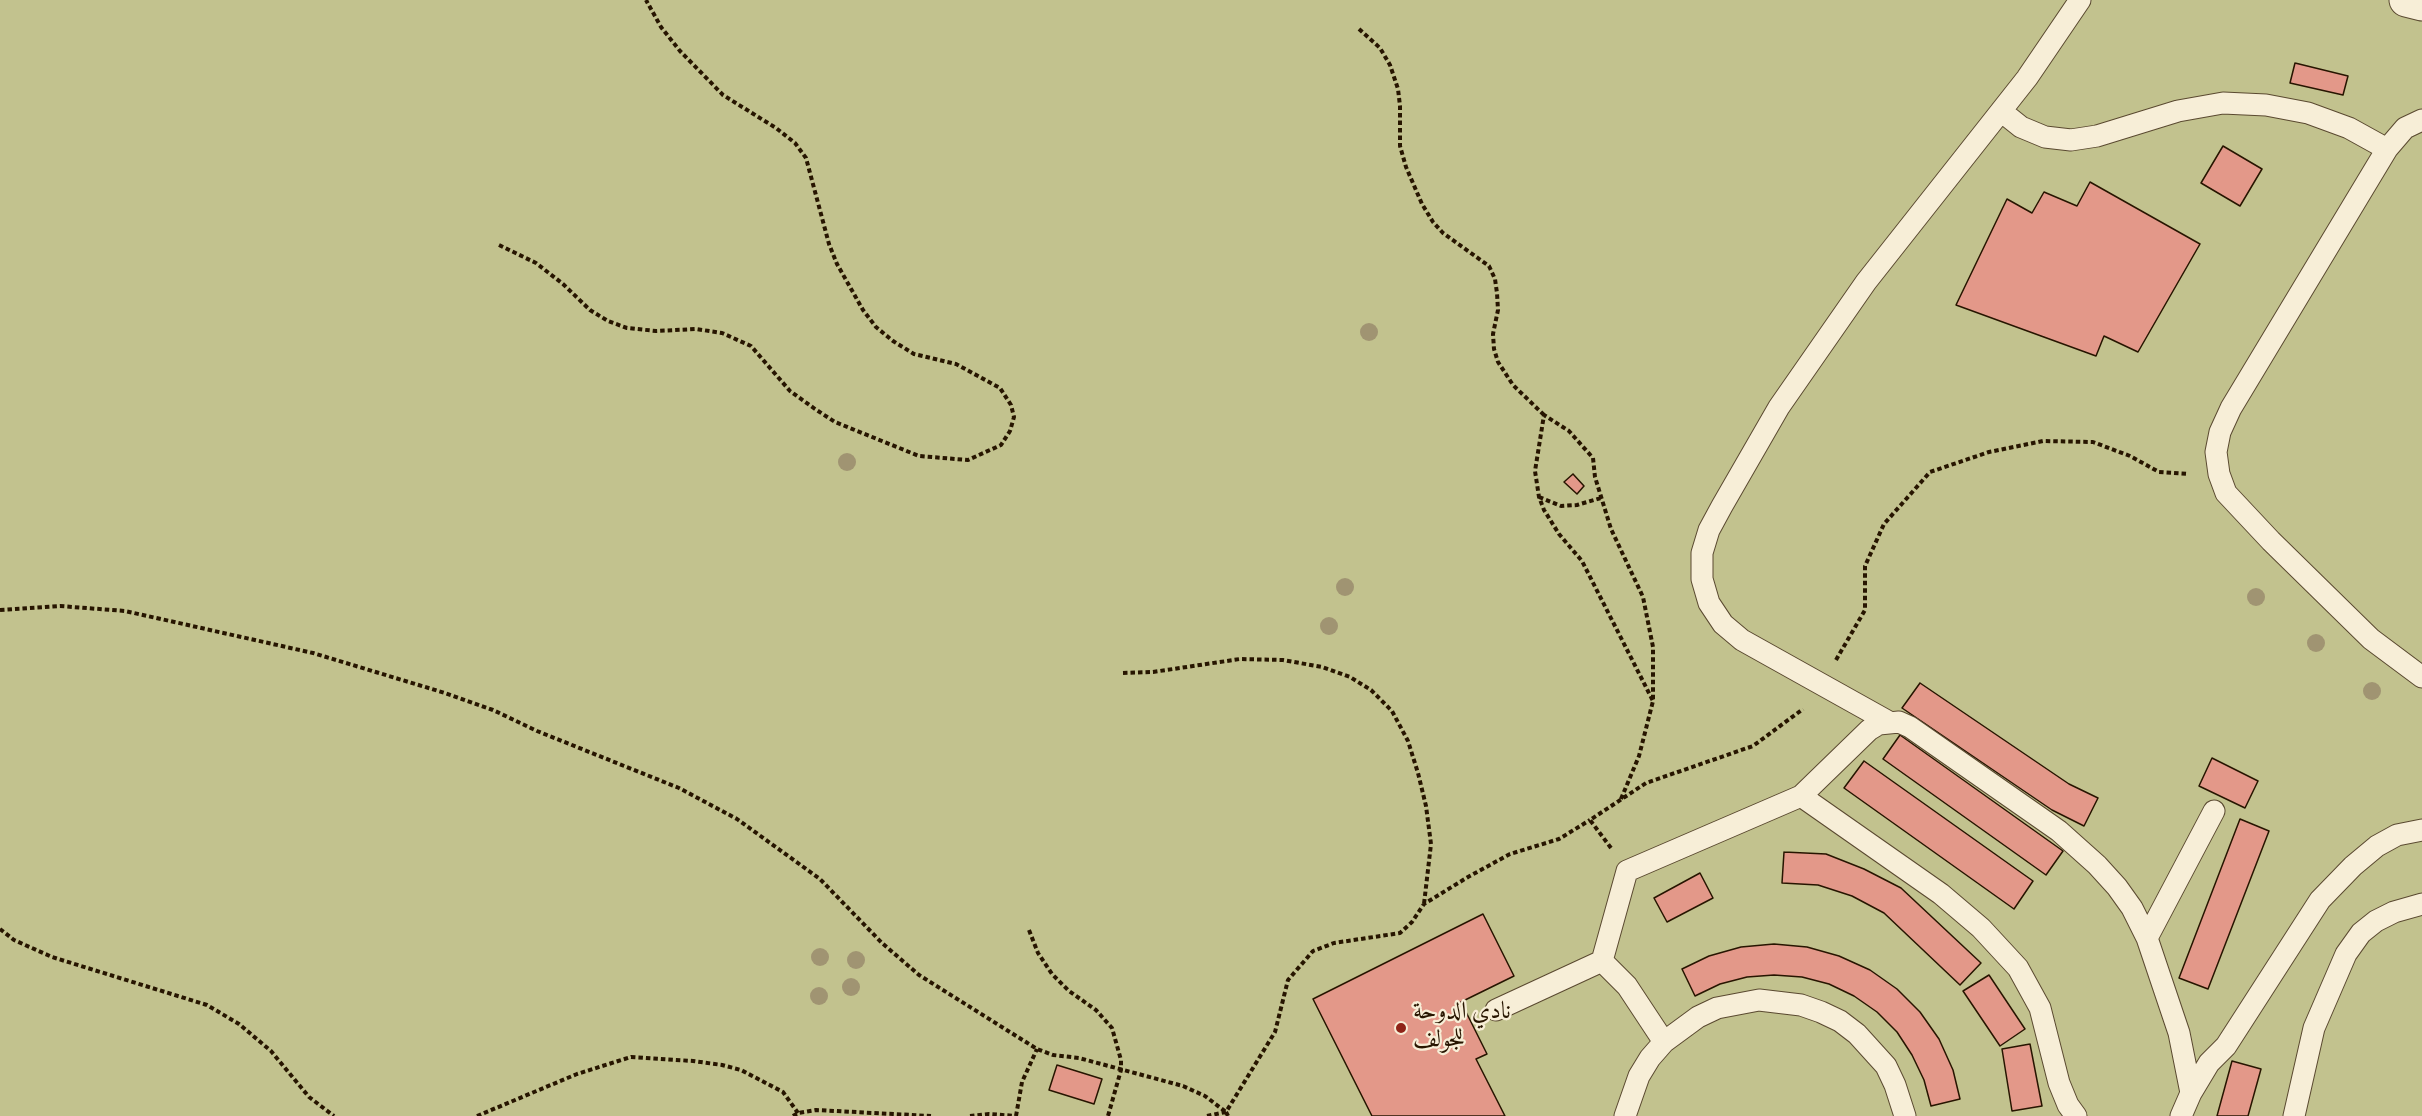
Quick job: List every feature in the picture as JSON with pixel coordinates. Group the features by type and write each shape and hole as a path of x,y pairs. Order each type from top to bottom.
{"street":[{"path":"2406,0 2422,4"}],"lane":[{"path":"2080,0 2027,78 1866,282 1779,407 1709,530 1702,553 1702,579 1709,603 1723,624 1742,640 1889,722 1910,726 2059,831 2097,865 2132,908 2147,938 2179,1033 2191,1093"},
{"path":"2001,111 2021,127 2045,137 2071,140 2097,136 2178,111 2223,103 2266,105 2308,113 2349,128 2387,149"},
{"path":"2422,120 2404,128 2387,149 2231,408 2220,432 2216,452 2219,474 2226,493 2271,541 2372,639 2422,677"},
{"path":"1496,1010 1602,961 1627,871 1801,796 1869,730 1889,722"},
{"path":"1801,796 1941,894 1981,928 2018,968 2040,1008 2059,1083 2068,1105 2076,1116"},
{"path":"2147,938 2214,811"},
{"path":"2181,1116 2191,1093 2210,1063 2226,1046 2320,900 2353,866 2377,846 2397,836 2422,830"},
{"path":"2294,1116 2314,1028 2346,954 2361,933 2376,921 2394,912 2422,903"},
{"path":"1602,961 1627,986 1664,1042"},
{"path":"1625,1116 1639,1076 1650,1058 1664,1042 1698,1017 1717,1008 1759,1000 1801,1005 1840,1022 1872,1049 1886,1066 1905,1116"}],"path":[{"path":"499,245 536,263 563,284 590,310 608,321 627,328 656,331 696,328 722,333 751,346 790,391 822,413 860,433 918,456 968,460 1001,445 1010,431 1014,417 1011,405 1000,388 956,364 914,354 892,341 876,327 863,310 837,264 829,244 806,158 795,143 776,128 723,95 680,51 661,27 646,0"},
{"path":"1359,29 1380,48 1390,65 1399,97 1401,146 1406,167 1422,204 1443,233 1489,266 1495,279 1498,310 1493,334 1498,362 1513,385 1544,415 1569,431 1593,458 1601,498 1611,529 1643,597 1653,647 1653,701 1639,756 1620,800"},
{"path":"1544,415 1535,471 1539,497 1559,534 1582,561 1653,701"},
{"path":"1227,1114 1275,1032 1288,980 1313,951 1334,943 1400,933 1412,922 1425,904 1510,854 1559,838 1646,783 1753,746 1804,708 1865,610 1865,566 1884,524 1930,472 1989,452 2053,441 2093,442 2130,456 2159,472 2219,474"},
{"path":"1539,497 1561,506 1577,505 1601,498"},
{"path":"0,610 60,606 109,609 203,627 314,653 477,704 663,781 737,819 820,879 882,943 919,975 1037,1049 1053,1055 1079,1058 1183,1086 1205,1096 1227,1114"},
{"path":"1123,673 1153,672 1240,659 1283,660 1350,677 1371,690 1392,711 1408,741 1418,773 1426,806 1431,844 1425,904"},
{"path":"1590,820 1627,871"},
{"path":"0,929 14,940 52,957 207,1005 239,1024 272,1051 309,1097 334,1116"},
{"path":"1029,930 1038,953 1052,974 1108,1022 1119,1052 1120,1070 1108,1116"},
{"path":"970,1116 989,1114 1016,1116 1022,1082 1037,1049"},
{"path":"477,1116 577,1074 631,1057 693,1061 741,1070 783,1092 798,1113"},
{"path":"793,1116 816,1110 931,1116"},
{"path":"1207,1116 1227,1114"}],"green space":[{"name":"نادي الدوحة للجولف","path":"0,0 2422,0 2422,1116 0,1116"}],"building":[{"path":"2295,63 2348,76 2343,95 2290,83"},
{"path":"2223,146 2262,169 2240,206 2201,183"},
{"path":"2090,182 2200,244 2138,352 2104,336 2096,356 1956,305 2007,199 2032,213 2044,192 2077,206"},
{"path":"1573,474 1584,486 1577,494 1564,482"},
{"path":"1920,683 2069,784 2098,798 2084,826 2052,810 1902,708"},
{"path":"1900,735 2063,851 2046,875 1883,759"},
{"path":"2212,758 2258,781 2245,808 2199,786"},
{"path":"1864,761 2033,881 2014,909 1844,788"},
{"path":"2240,819 2269,831 2208,989 2179,978"},
{"path":"1784,852 1826,854 1864,869 1901,888 1981,963 1960,985 1884,913 1852,896 1818,885 1782,883"},
{"path":"1700,873 1713,898 1667,922 1654,898"},
{"name":"نادي الدوحة للجولف","path":"1483,914 1514,976 1461,1002 1487,1054 1476,1059 1505,1116 1372,1116 1313,999"},
{"path":"1774,944 1807,947 1839,956 1870,970 1897,989 1920,1012 1939,1039 1953,1070 1960,1099 1931,1106 1924,1080 1897,1032 1877,1012 1854,996 1829,984 1802,977 1774,975 1747,977 1720,984 1695,996 1682,969 1709,956 1741,947"},
{"path":"1989,975 2025,1029 2000,1046 1963,991"},
{"path":"2030,1044 2042,1106 2012,1111 2002,1049"},
{"path":"2232,1061 2261,1069 2248,1116 2217,1116"},
{"path":"1057,1065 1102,1079 1094,1104 1049,1090"}],"place":[{"name":"نادي الدوحة للجولف","path":"1401,1028"}]}
